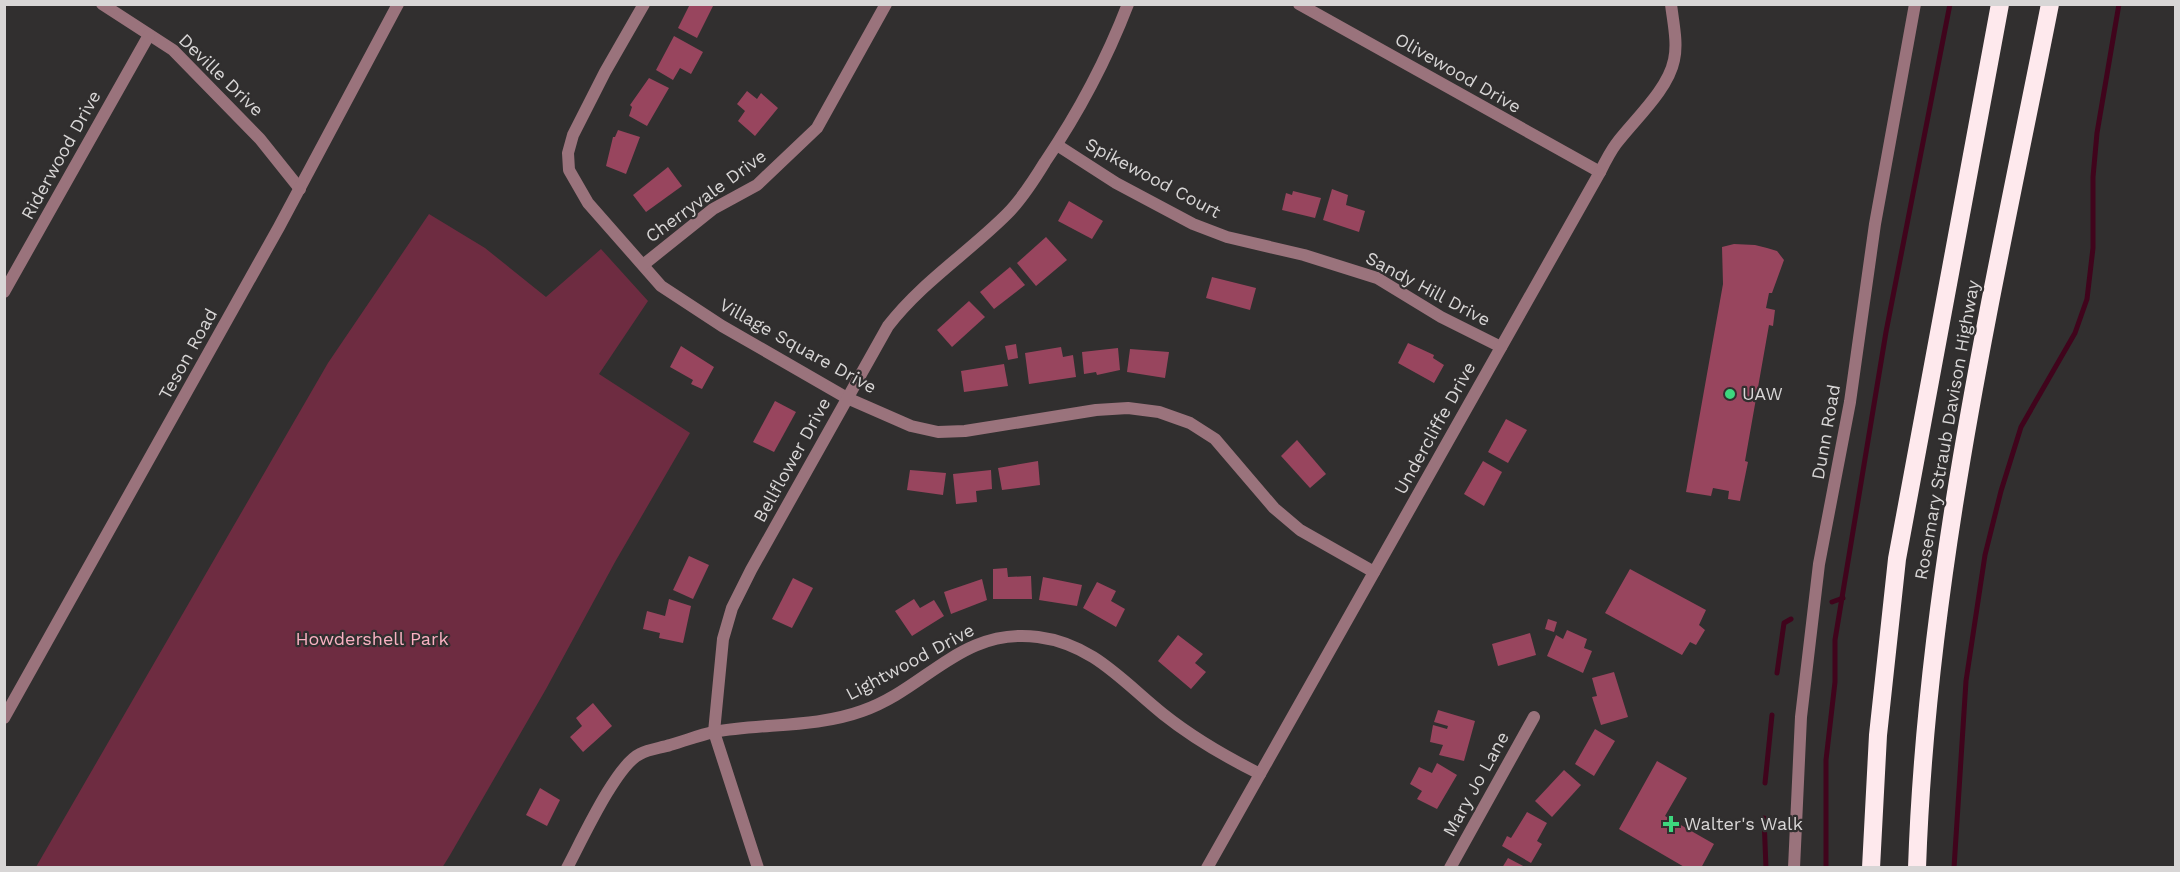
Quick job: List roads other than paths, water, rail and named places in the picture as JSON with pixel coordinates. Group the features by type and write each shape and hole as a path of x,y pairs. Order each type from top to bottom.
{"highway":[{"name":"Rosemary Straub Davison Highway","path":"1871,867 1879,724 1897,559 2000,4"},
{"name":"Rosemary Straub Davison Highway","path":"1917,867 1925,716 1946,541 2050,4"}],"street":[{"name":"Deville Drive","path":"102,4 173,50 260,139 300,189"},
{"name":"Village Square Drive","path":"644,4 605,72 573,135 568,153 569,170 577,186 661,286 684,303 847,398 911,426 938,432 975,430 1096,410 1128,408 1159,412 1190,423 1215,439 1274,508 1300,530 1374,572"},
{"name":"Cherryvale Drive","path":"643,265 713,209 757,185 817,128 886,4"},
{"name":"Bellflower Drive","path":"758,867 714,732 718,670 732,608 888,326 907,302 1009,212 1057,145 1097,76 1128,4"},
{"name":"Olivewood Drive","path":"1299,4 1599,172"},
{"name":"Undercliffe Drive","path":"1207,867 1599,172 1616,144 1650,104 1674,61 1675,43 1671,4"},
{"name":"Dunn Road","path":"1794,867 1801,717 1819,564 1850,402 1875,224 1915,4"},
{"name":"Teson Road","path":"4,718 300,189 392,8"},
{"name":"Riderwood Drive","path":"4,292 149,35"},
{"name":"Spikewood Court","path":"1057,145 1116,183 1192,224 1227,237 1304,255"},
{"name":"Sandy Hill Drive","path":"1304,255 1377,278 1441,317 1501,347"},
{"name":"Lightwood Drive","path":"567,867 618,776 638,754 714,732 836,718 864,711 977,643 1005,638 1038,637 1090,654 1115,671 1164,714 1195,737 1260,774"},
{"name":"Mary Jo Lane","path":"1450,867 1534,717"}],"waterway":[{"path":"1826,868 1826,760 1835,682 1835,640 1886,332 1950,4"},
{"path":"1954,868 1966,681 1985,555 2001,491 2021,427 2075,333 2087,299 2093,248 2093,177 2097,133 2119,4"},
{"path":"1832,602 1843,598"},
{"path":"1777,673 1784,623 1791,619"},
{"path":"1765,783 1772,715"},
{"path":"1764,818 1766,868"}],"place":[{"name":"UAW","path":"1730,394"},
{"name":"Walter's Walk","path":"1671,824"}],"park label":[{"name":"Howdershell Park","path":"372,639"}]}
